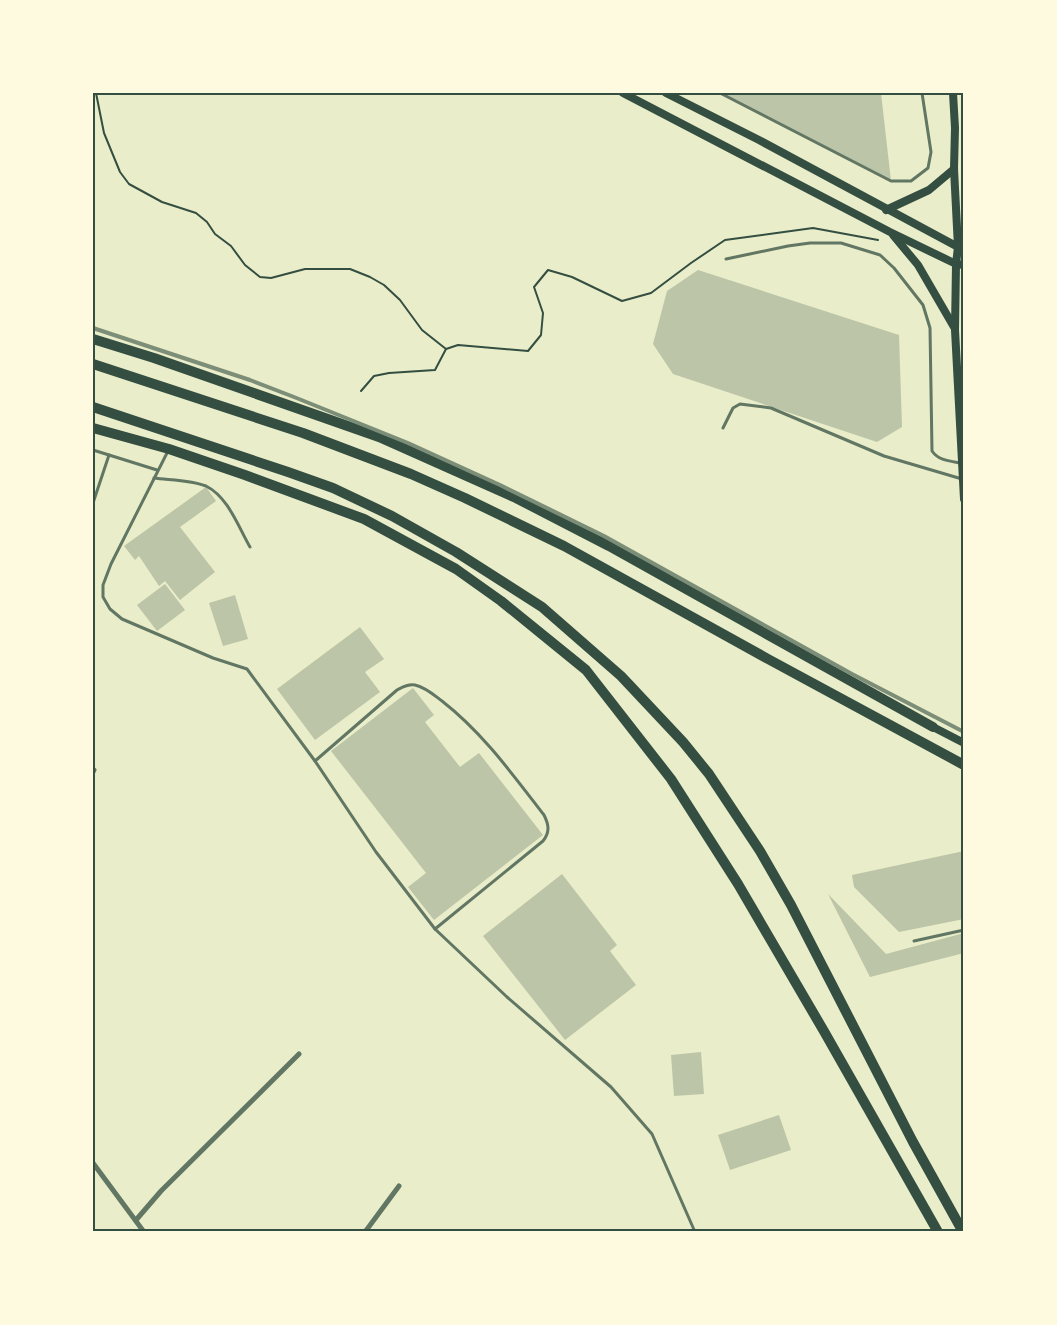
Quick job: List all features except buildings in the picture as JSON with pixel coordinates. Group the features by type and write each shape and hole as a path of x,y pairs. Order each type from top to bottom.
{"highway":[{"path":"93,339 379,437 516,498 609,546 933,727"},
{"path":"93,364 303,433 454,493 564,546 964,765"},
{"path":"93,407 333,488 392,516 456,552 542,607 621,676 683,742 709,774 760,851 791,905 913,1142 963,1232"},
{"path":"93,428 169,449 364,519 456,569 501,601 586,670 672,780 738,884 938,1232"}],"main road":[{"path":"623,93 890,232 960,264"},
{"path":"666,93 759,140 961,250"},
{"path":"953,93 954,169 961,250 955,330 964,499"},
{"path":"886,210 929,190 954,169"},
{"path":"890,232 918,265 955,330"},
{"path":"933,727 964,743"}],"street":[{"path":"136,1221 160,1191 299,1054"},
{"path":"93,1163 95,1171 144,1232"},
{"path":"365,1232 399,1186"}],"lane":[{"path":"720,93 891,181 911,181 928,168 931,152 922,93"},
{"path":"726,259 810,243 841,243 880,255 894,268 923,305 930,328 932,451 942,459 963,463"},
{"path":"723,428 734,408 740,404 771,408 884,456 963,479"},
{"path":"169,449 111,564 103,585 104,597 110,609 122,619 213,658 247,669 315,761 376,852 435,929 507,997 611,1087 652,1134 696,1232"},
{"path":"93,450 158,470"},
{"path":"93,503 109,455"},
{"path":"154,478 205,486 225,501 250,547"},
{"path":"315,761 397,690 413,684 422,687 455,711 500,757 544,815 548,825 547,835 543,841 435,929"},
{"path":"914,941 964,930"}],"path":[{"path":"96,93 104,134 120,172 129,184 162,202 196,213 207,222 215,234 231,246 245,265 260,277 271,278 305,269 350,268 370,277 384,285 400,300 422,330 446,349"},
{"path":"361,391 374,376 435,370 446,349 458,345 528,351 542,335 543,313 534,287 548,270 572,277 622,301 651,292 724,240 813,228 878,240"}],"railway":[{"path":"93,328 250,380 408,443 500,485 604,536 852,674 964,732"}]}
